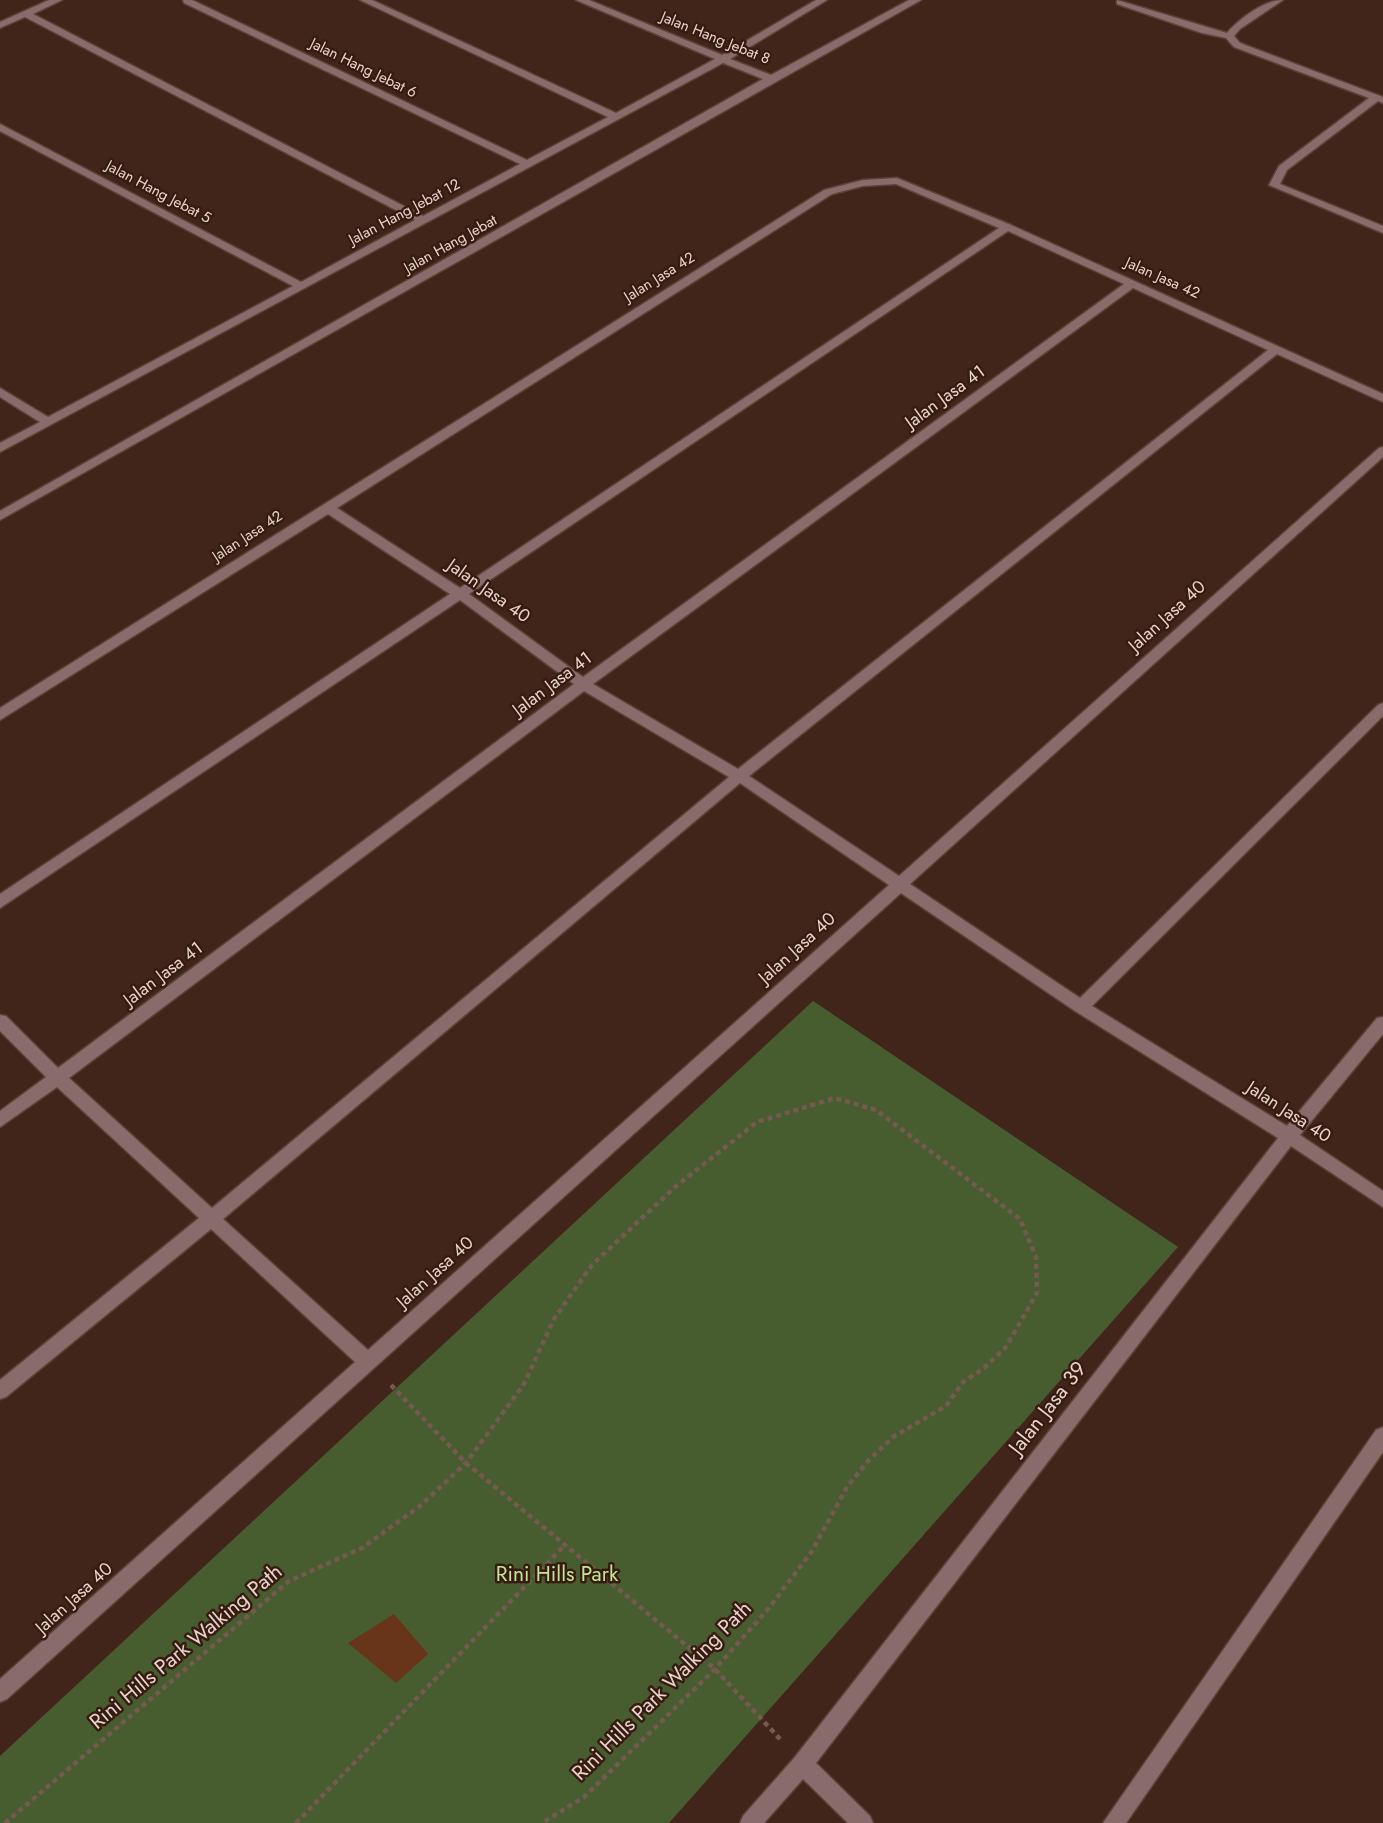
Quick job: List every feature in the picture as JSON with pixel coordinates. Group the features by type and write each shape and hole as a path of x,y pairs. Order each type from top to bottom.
{"street":[{"path":"0,25 57,0"},
{"path":"365,0 615,116"},
{"name":"Jalan Hang Jebat 8","path":"581,0 771,79"},
{"name":"Jalan Hang Jebat 12","path":"0,448 723,59 822,0"},
{"name":"Jalan Hang Jebat","path":"0,516 771,79 916,0"},
{"path":"1229,36 1237,27 1278,0"},
{"name":"Jalan Hang Jebat 6","path":"186,1 527,164"},
{"path":"1120,2 1204,31 1229,36 1237,45 1379,99"},
{"path":"26,14 423,220"},
{"path":"1379,99 1283,168 1274,185 1383,230"},
{"name":"Jalan Hang Jebat 5","path":"0,127 301,286"},
{"name":"Jalan Jasa 42","path":"0,715 828,192 863,183 897,182 1007,227 1383,398"},
{"path":"0,902 1007,227"},
{"name":"Jalan Jasa 41","path":"0,1120 583,684 1132,284"},
{"path":"0,1391 213,1217 739,776 1276,349"},
{"path":"0,392 48,422"},
{"name":"Jalan Jasa 40","path":"0,1692 1383,451"},
{"name":"Jalan Jasa 40","path":"326,507 460,594 583,684 739,776 1081,1006 1289,1136 1383,1200"},
{"path":"1081,1006 1383,708"},
{"path":"0,1021 57,1077 213,1217 368,1361"},
{"name":"Jalan Jasa 39","path":"750,1823 802,1764 1289,1136 1383,1023"},
{"path":"1113,1823 1383,1436"},
{"path":"802,1764 863,1823"}],"path":[{"name":"Rini Hills Park Walking Path","path":"5,1823 289,1581 362,1548 420,1506 466,1463 525,1384 554,1319 592,1265 675,1187 757,1122 835,1098 876,1110 1020,1219 1036,1257 1037,1293 1006,1347 984,1368 963,1382 946,1406 893,1437 868,1461 847,1486 805,1560 769,1608 715,1669 584,1797 542,1823"},
{"path":"368,1361 466,1463 715,1669 802,1764"},
{"path":"296,1823 565,1545"}],"green space":[{"name":"Rini Hills Park","path":"813,1001 1178,1247 669,1823 0,1823 0,1756"}],"building":[{"path":"394,1614 428,1654 396,1683 348,1643"}]}
